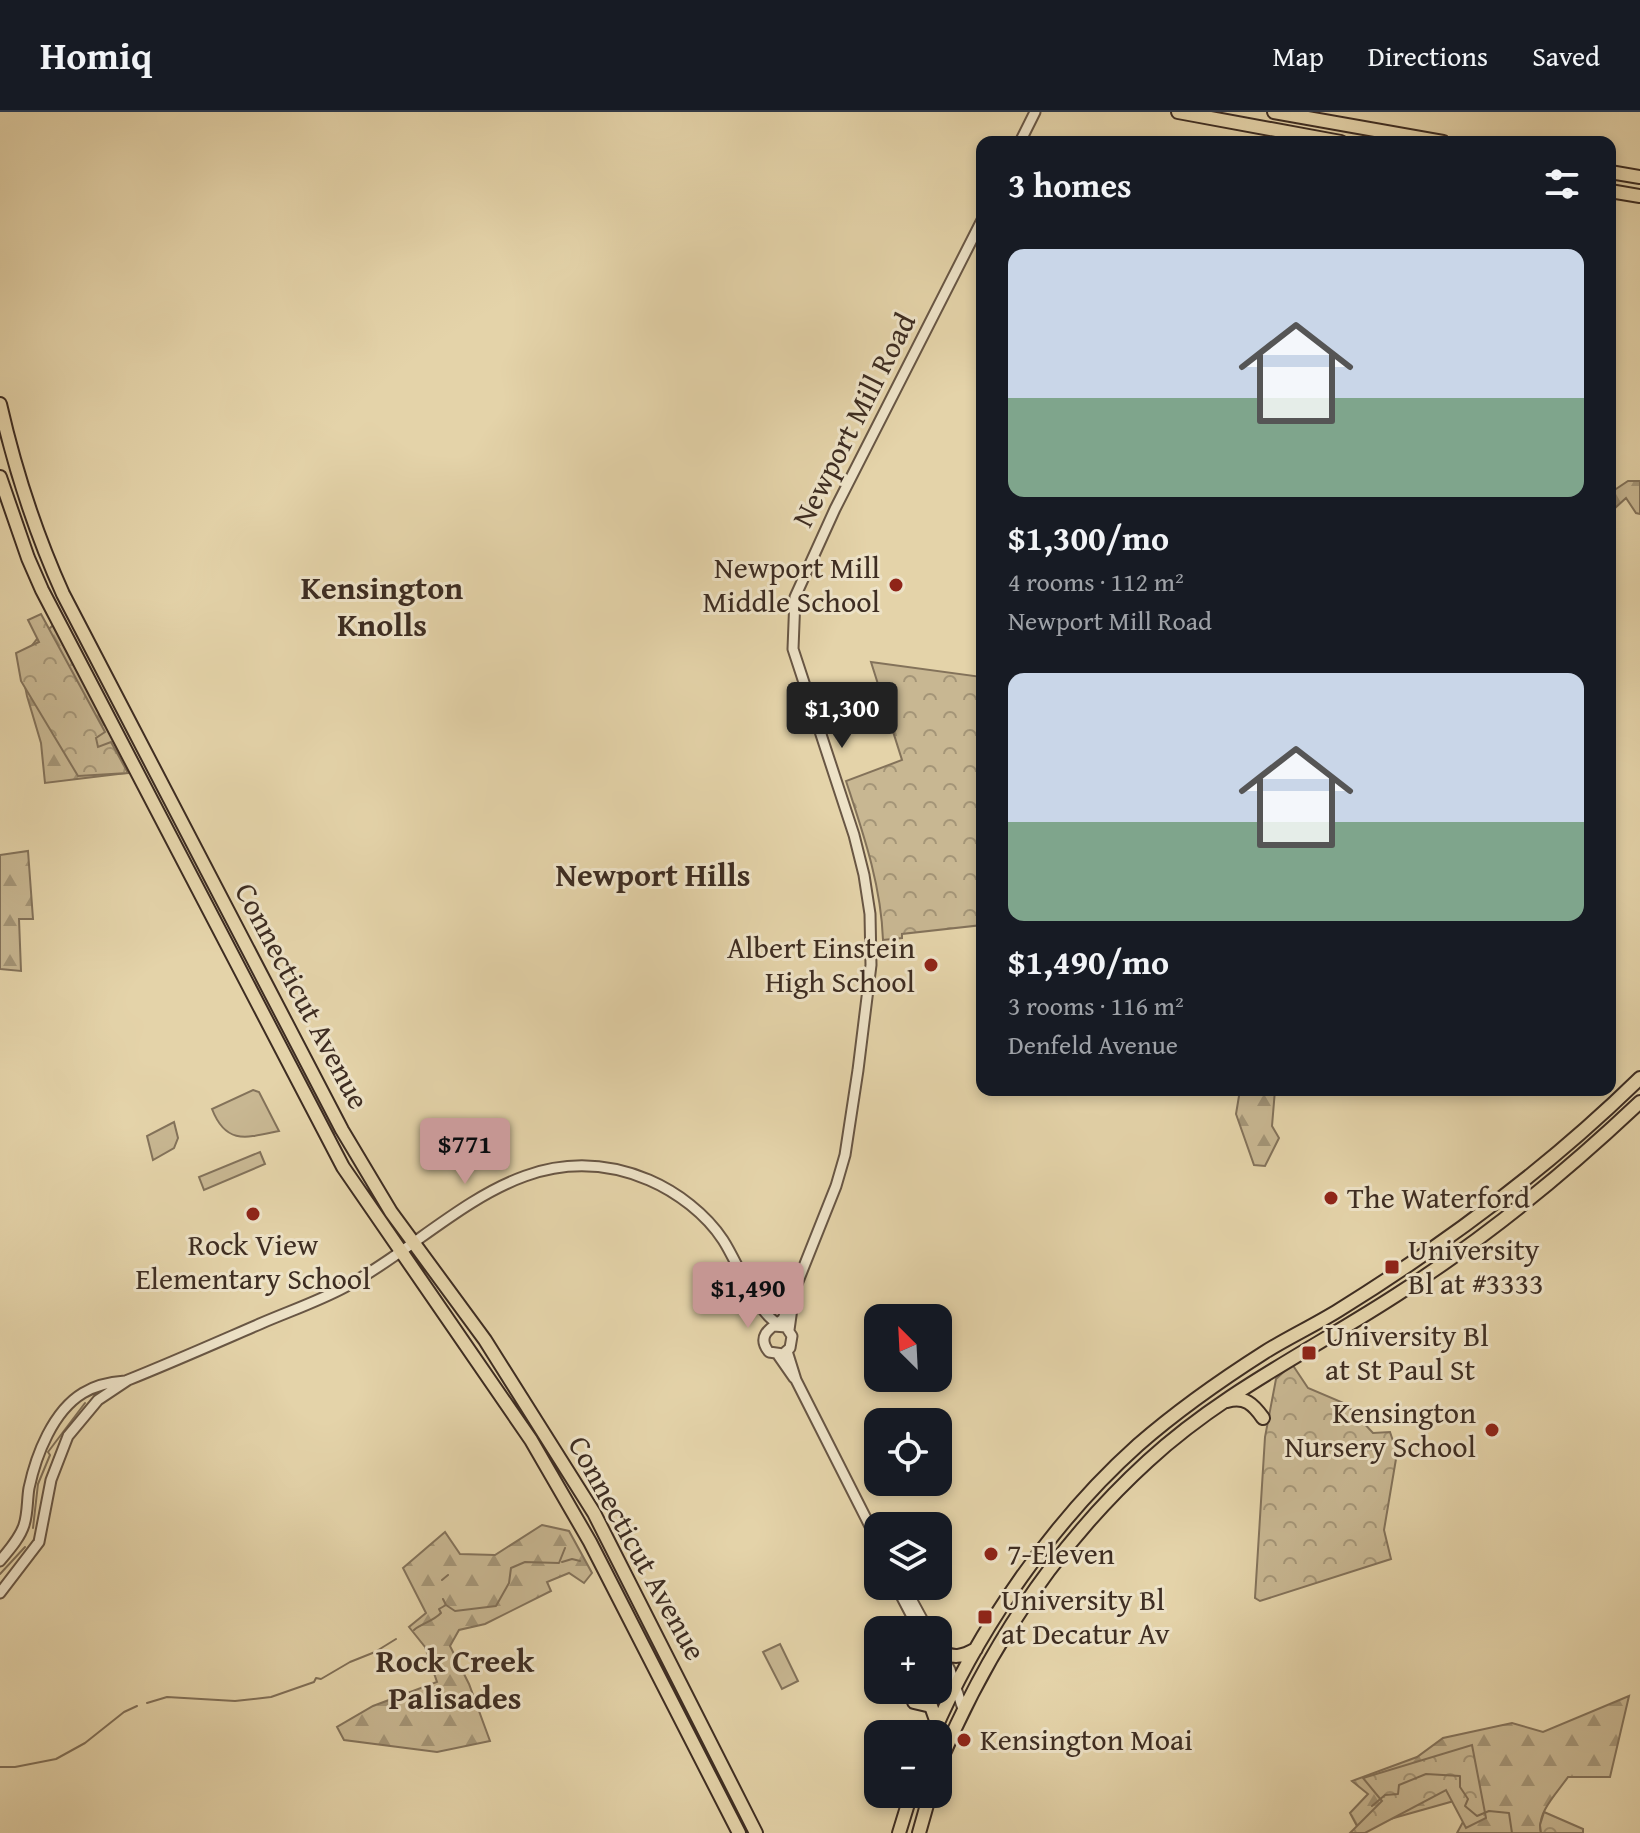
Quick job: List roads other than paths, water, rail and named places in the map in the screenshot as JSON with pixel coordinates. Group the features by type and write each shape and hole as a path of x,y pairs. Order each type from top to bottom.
{"main road":[{"path":"1178,112 1308,136"},
{"path":"1274,112 1409,136"},
{"path":"1616,173 1640,177"},
{"path":"1616,192 1640,196"},
{"name":"Connecticut Avenue","path":"0,404 20,486 36,533 63,594 342,1130 391,1212 511,1380 605,1534 756,1833"},
{"name":"Connecticut Avenue","path":"0,477 28,558 72,648 343,1167 531,1440 590,1542 739,1833"},
{"path":"940,1720 1006,1599 1042,1548 1097,1486 1139,1445 1219,1383 1272,1348 1338,1311 1442,1242 1553,1156 1640,1078"},
{"path":"952,1735 963,1709 1024,1604 1081,1530 1150,1459 1217,1405 1404,1290 1468,1246 1587,1150 1640,1102"},
{"path":"1217,1405 1244,1399 1253,1404 1263,1418"},
{"path":"590,1542 605,1534"},
{"path":"952,1655 964,1656 978,1647"},
{"path":"922,1704 931,1706 933,1720"},
{"path":"899,1833 907,1808"},
{"path":"919,1833 926,1808"}],"street":[{"path":"1023,136 1035,112"},
{"name":"Newport Mill Road","path":"783,1353 793,1339 778,1327 836,1186 845,1155 871,965 870,914 864,875 854,835 797,669 792,610 804,573 829,521 976,232"},
{"path":"0,1593 39,1542 51,1480 68,1436 98,1400 128,1380 332,1293 485,1193 515,1178 549,1168 586,1166 619,1170 650,1180 680,1197 704,1217 722,1238 761,1306 778,1327 764,1345 769,1352 783,1353 864,1514"},
{"path":"761,1306 775,1307 790,1301"},
{"path":"0,1561 24,1524 39,1453 56,1421 84,1392 128,1380"},
{"path":"952,1678 963,1709"},
{"path":"952,1686 955,1690"}],"waterway":[{"path":"33,1528 38,1484 50,1455 48,1452 85,1403"},
{"path":"0,1574 25,1547"},
{"path":"446,1605 455,1611 496,1606 509,1583 511,1568 525,1562 559,1563 565,1548"},
{"path":"562,1562 572,1559 580,1561"},
{"path":"442,1580 448,1575"},
{"path":"414,1630 441,1613 439,1609 446,1605 443,1599"},
{"path":"147,1703 167,1697 235,1701 271,1697 314,1682 316,1678 321,1679 396,1639"},
{"path":"0,1767 56,1759 85,1743 124,1712 137,1706"},
{"path":"1372,1806 1385,1795 1398,1794 1399,1785 1426,1774 1460,1776 1460,1787 1468,1799 1465,1806 1477,1816 1489,1811 1509,1813 1512,1833"}],"place":[{"name":"Newport Mill Middle School","path":"896,585"},
{"name":"Albert Einstein High School","path":"931,965"},
{"name":"The Waterford","path":"1331,1198"},
{"name":"Rock View Elementary School","path":"253,1214"},
{"name":"University Bl at #3333","path":"1392,1267"},
{"name":"University Bl at St Paul St","path":"1309,1353"},
{"name":"Kensington Nursery School","path":"1492,1430"},
{"name":"7-Eleven","path":"991,1554"},
{"name":"University Bl at Decatur Av","path":"985,1617"},
{"name":"Kensington Moai","path":"964,1740"}],"district":[{"name":"Kensington Knolls","path":"382,606"},
{"name":"Newport Hills","path":"653,875"},
{"name":"Rock Creek Palisades","path":"455,1680"}]}
